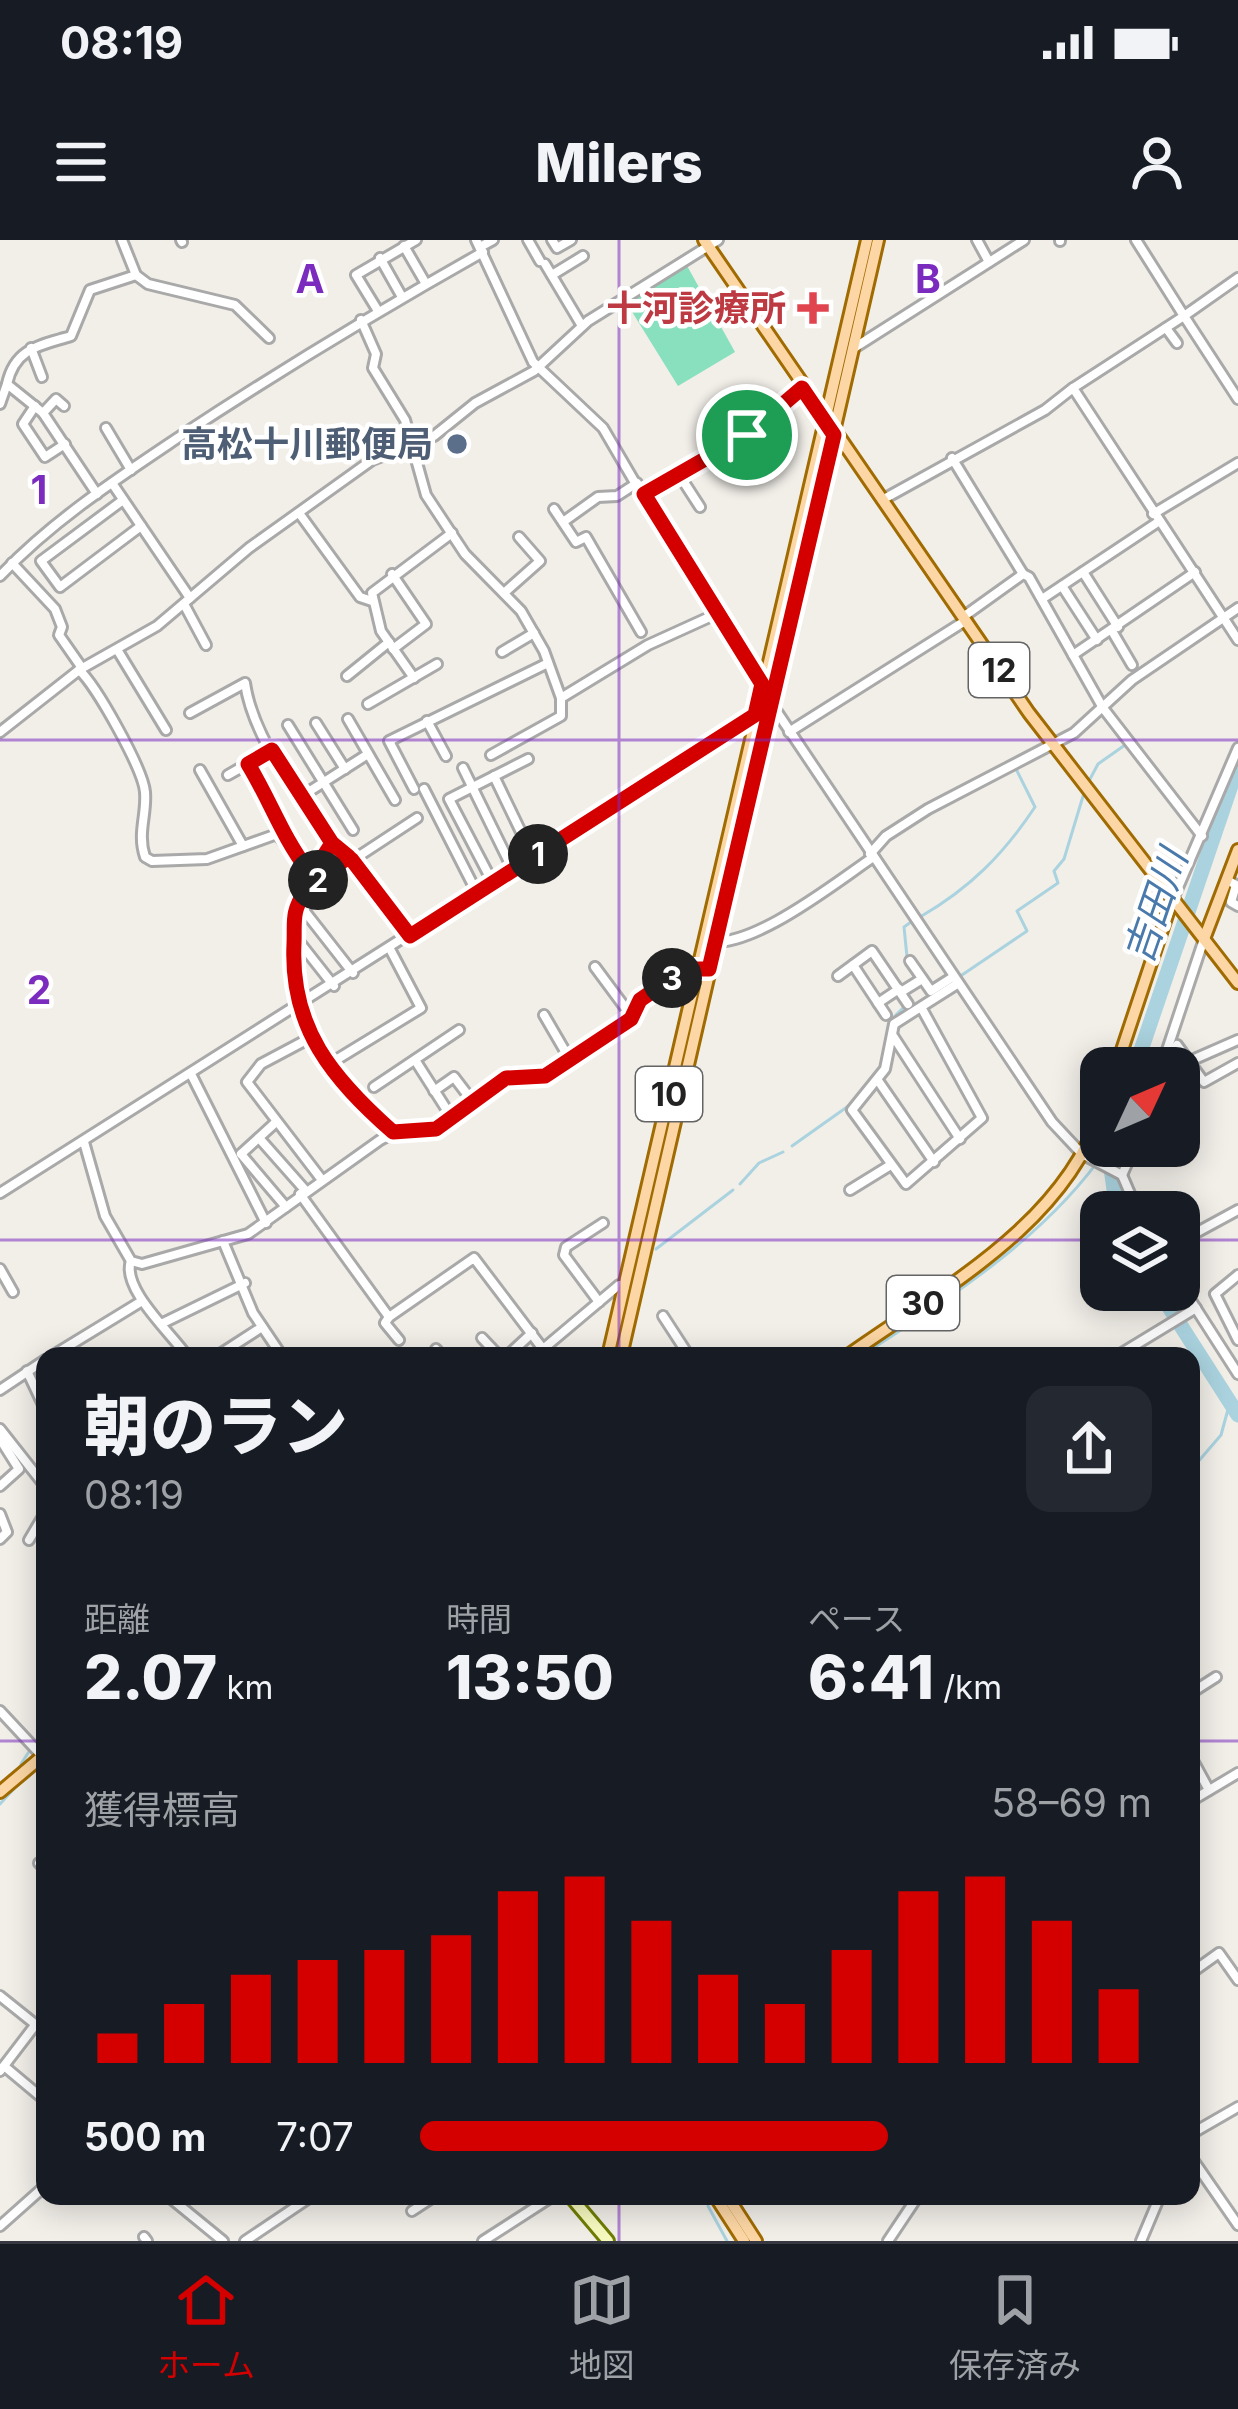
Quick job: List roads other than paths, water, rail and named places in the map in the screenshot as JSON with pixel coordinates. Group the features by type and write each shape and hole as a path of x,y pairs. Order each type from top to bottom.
{"main road":[{"name":"10","path":"710,942 755,715 867,240"},
{"name":"10","path":"610,1347 772,705 878,240"},
{"name":"12","path":"710,242 802,388 964,620 1054,746 1238,983"},
{"path":"1203,938 1238,850"},
{"path":"1122,1047 1173,902"},
{"name":"10","path":"623,1347 703,969"},
{"name":"30","path":"863,1347 1007,1239 1080,1167"},
{"path":"0,1792 36,1752"},
{"path":"721,2205 744,2241"},
{"path":"733,2205 756,2241"}],"street":[{"path":"122,240 136,275 148,284 235,305 269,338"},
{"path":"378,311 356,275 416,240"},
{"path":"0,577 43,532 131,470 493,240"},
{"path":"528,240 582,326"},
{"path":"552,240 557,248 571,240"},
{"path":"977,240 989,262"},
{"path":"1136,240 1238,399"},
{"path":"854,348 921,310 1021,241"},
{"path":"0,732 81,669 118,651 187,601 371,460 414,444 538,367 582,326 710,242"},
{"path":"404,246 426,284"},
{"path":"479,246 538,367 603,428 714,615 871,856 1052,1122 1080,1148"},
{"path":"552,274 583,256"},
{"path":"380,258 402,297"},
{"path":"0,404 15,362 31,347 71,336 96,286 136,275"},
{"path":"881,501 951,458 1045,410 1238,278"},
{"path":"361,320 376,354 373,368 414,444 426,495 534,633 561,698 561,716 491,754"},
{"path":"1166,328 1177,343"},
{"path":"31,347 42,376"},
{"path":"7,384 39,409 97,494"},
{"path":"644,494 747,435 802,388"},
{"path":"1073,388 1238,640"},
{"path":"64,406 56,399 23,424 45,458 65,444"},
{"path":"106,428 131,470"},
{"path":"951,458 1042,599 1103,708 1202,836"},
{"path":"1042,599 1238,463"},
{"path":"678,473 700,507"},
{"path":"563,522 598,497 616,496 637,483"},
{"path":"112,484 187,601 206,645"},
{"path":"123,500 40,561 60,587 141,526"},
{"path":"554,509 576,542 586,537 641,632"},
{"path":"299,513 360,597 372,601"},
{"path":"414,678 391,645 372,601 376,587 452,533"},
{"path":"504,593 540,561 519,537"},
{"path":"12,563 55,609 62,627 59,635 97,686 145,792 139,815 145,857 207,860 277,834 307,869 318,865 332,843"},
{"path":"1083,572 1132,664"},
{"path":"1073,655 1196,572"},
{"path":"347,676 426,624 392,574"},
{"path":"789,732 964,620 1023,574"},
{"path":"1062,586 1097,641"},
{"path":"710,942 798,908 928,809 1054,746 1132,680 1238,608"},
{"path":"561,698 647,645 714,615"},
{"path":"502,652 534,633"},
{"path":"118,651 166,730"},
{"path":"477,893 389,741 548,663"},
{"path":"368,704 437,664"},
{"path":"190,713 245,683 249,714 332,843 351,859 410,936"},
{"path":"0,1192 334,986 772,705"},
{"path":"348,719 395,800"},
{"path":"427,721 446,756"},
{"path":"316,723 345,769"},
{"path":"288,725 353,830"},
{"path":"1173,902 1238,748"},
{"path":"228,775 272,750"},
{"path":"302,796 368,754"},
{"path":"493,883 449,800 528,759"},
{"path":"248,764 282,820 283,837"},
{"path":"463,768 513,870"},
{"path":"200,770 243,846"},
{"path":"494,776 533,857"},
{"path":"393,1132 343,1088 331,1063 310,1038 290,967 291,918 307,889 418,818"},
{"path":"1227,880 1236,885 1231,902 1238,906"},
{"path":"299,904 353,973"},
{"path":"292,932 334,986"},
{"path":"1169,1047 1203,938"},
{"path":"331,1063 421,1008 390,950"},
{"path":"838,976 872,951 908,1004"},
{"path":"910,961 931,991 955,980"},
{"path":"853,965 886,1016"},
{"path":"595,967 632,1017"},
{"path":"131,1261 142,1264 266,1223 303,1192 393,1132 436,1129 506,1078 536,1079 632,1017 646,995 685,969 703,969"},
{"path":"878,1003 922,979"},
{"path":"922,1007 982,1118 906,1184 853,1109 879,1082 894,1024 955,980"},
{"path":"544,1015 569,1058"},
{"path":"374,1087 459,1030"},
{"path":"892,1035 960,1139"},
{"path":"310,1038 261,1064 248,1082 322,1180"},
{"path":"1200,1054 1238,1040"},
{"path":"415,1060 452,1118"},
{"path":"1200,1076 1204,1082 1238,1063"},
{"path":"191,1074 231,1163 266,1223"},
{"path":"434,1091 454,1077 473,1102"},
{"path":"879,1082 934,1162"},
{"path":"231,1163 275,1123"},
{"path":"259,1138 303,1192 388,1317"},
{"path":"84,1142 106,1216 131,1261 130,1280 180,1347"},
{"path":"241,1154 286,1207"},
{"path":"850,1190 889,1166"},
{"path":"1108,1167 1120,1173 1128,1191"},
{"path":"1120,1173 1123,1167"},
{"path":"1200,1231 1238,1210"},
{"path":"599,1302 564,1255 566,1247 603,1222"},
{"path":"223,1241 276,1347"},
{"path":"399,1340 385,1322 388,1317 474,1258 542,1347"},
{"path":"0,1269 13,1292"},
{"path":"1238,1275 1215,1294 1238,1340"},
{"path":"163,1323 245,1283"},
{"path":"545,1347 619,1285 625,1286"},
{"path":"66,1347 142,1301"},
{"path":"1132,1347 1191,1311"},
{"path":"1194,1311 1238,1374"},
{"path":"662,1316 683,1347"},
{"path":"231,1347 262,1327"},
{"path":"514,1347 532,1333"},
{"path":"482,1338 492,1347"},
{"path":"79,1339 79,1347"},
{"path":"0,1390 36,1366"},
{"path":"27,1372 36,1390"},
{"path":"0,1432 36,1477"},
{"path":"0,1432 19,1469 0,1486"},
{"path":"31,1472 36,1469"},
{"path":"0,1514 7,1532 0,1539"},
{"path":"28,1540 36,1527"},
{"path":"1200,1688 1216,1678"},
{"path":"0,1711 36,1748"},
{"path":"1200,1796 1238,1773"},
{"path":"1200,1774 1209,1790"},
{"path":"1200,1967 1219,1953 1238,1980"},
{"path":"0,1996 35,2024 2,2068 36,2093"},
{"path":"1200,2129 1238,2107"},
{"path":"1200,2170 1238,2225"},
{"path":"0,2226 36,2194"},
{"path":"179,2205 223,2241"},
{"path":"245,2241 299,2205"},
{"path":"412,2211 421,2205"},
{"path":"483,2241 539,2205"},
{"path":"578,2205 608,2241"},
{"path":"888,2241 912,2205"},
{"path":"1141,2241 1156,2205"}],"waterway":[{"path":"1089,781 1098,764 1125,745"},
{"name":"吉田川","path":"1142,1047 1238,765"},
{"path":"920,917 984,869 1035,807 1015,767"},
{"path":"959,977 1027,931 1017,911 1058,883 1054,871 1064,859 1084,793"},
{"path":"907,957 904,927 911,922"},
{"path":"885,1049 890,1021 903,1008"},
{"path":"792,1146 854,1102"},
{"path":"740,1184 759,1163 783,1152"},
{"path":"875,1347 998,1261 1057,1209 1093,1167"},
{"name":"吉田川","path":"1111,1167 1114,1191"},
{"path":"656,1249 733,1190"},
{"name":"吉田川","path":"1171,1311 1194,1347"},
{"name":"吉田川","path":"1200,1356 1238,1415"},
{"path":"1200,1460 1221,1435 1230,1402"},
{"path":"21,1764 30,1750"},
{"path":"0,1804 22,1780"},
{"path":"708,2206 727,2241"}],"place":[{"name":"十河診療所","path":"813,308"},
{"name":"高松十川郵便局","path":"457,444"}]}
